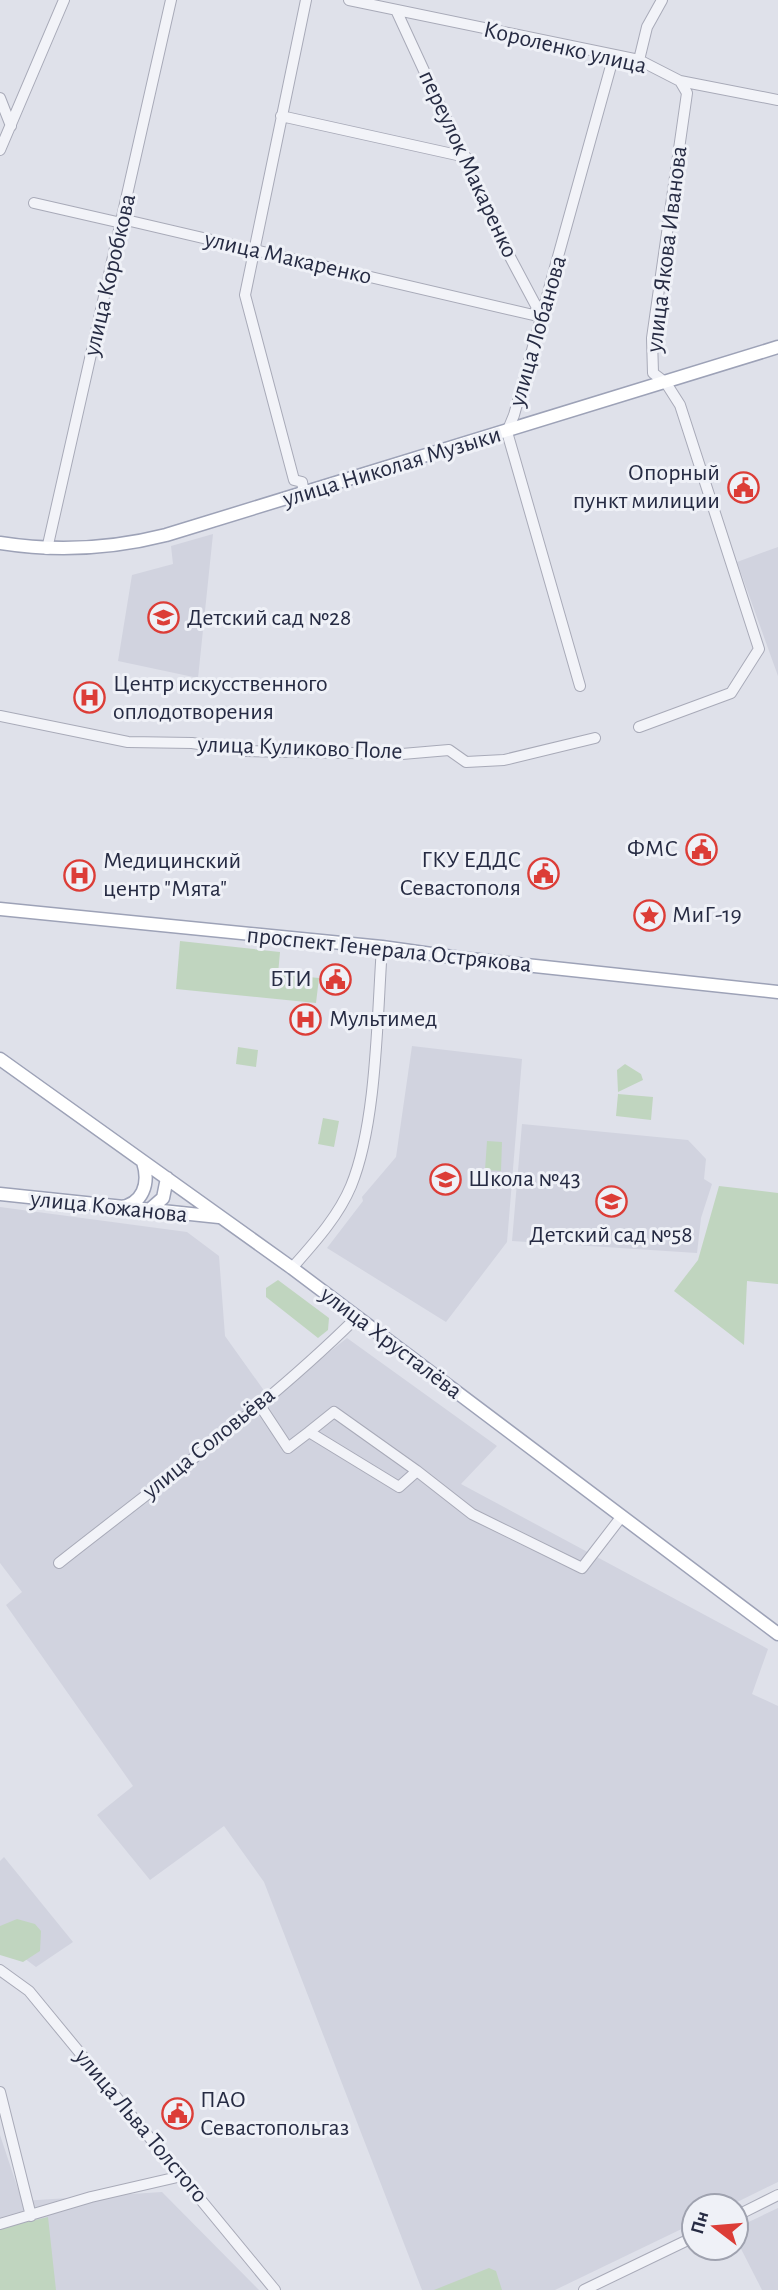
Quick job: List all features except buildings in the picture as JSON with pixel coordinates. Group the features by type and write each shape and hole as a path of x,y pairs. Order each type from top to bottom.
{"main road":[{"name":"улица Николая Музыки","path":"0,544 47,549 100,548 137,542 507,432 778,347"},
{"name":"проспект Генерала Острякова","path":"0,909 382,947 460,958 778,992"},
{"name":"улица Хрусталёва","path":"0,1059 292,1268 774,1632"},
{"path":"115,1209 128,1206 139,1199 146,1187 147,1174 143,1161"},
{"path":"146,1212 163,1198 167,1178"},
{"name":"улица Кожанова","path":"0,1194 115,1209 219,1217"},
{"path":"774,1632 778,1644"}],"street":[{"path":"0,150 64,0"},
{"name":"улица Коробкова","path":"47,549 171,0"},
{"path":"304,493 302,482 294,480 245,295 306,0"},
{"name":"Короленко улица","path":"349,0 639,60 680,81 778,100"},
{"path":"639,60 648,27 662,0"},
{"name":"переулок Макаренко","path":"396,10 509,255 542,317"},
{"name":"улица Лобанова","path":"580,686 507,432 542,317 614,55"},
{"name":"улица Якова Иванова","path":"639,727 732,693 759,649 680,405 666,383 653,373 652,338 687,93 680,81"},
{"path":"0,98 11,126"},
{"path":"281,116 466,157"},
{"name":"улица Макаренко","path":"34,203 117,222 123,220 542,317"},
{"name":"улица Куликово Поле","path":"0,716 128,742 192,743 285,752 402,754 449,750 466,762 504,760 595,738"},
{"path":"292,1268 341,1206 355,1173 367,1118 382,947"},
{"name":"улица Соловьёва","path":"60,1563 258,1404 324,1349 355,1318"},
{"path":"258,1404 288,1448 334,1412 472,1514 582,1568 622,1516"},
{"path":"309,1432 399,1488 417,1471"},
{"name":"улица Льва Толстого","path":"0,1970 29,1991 275,2290"},
{"path":"0,2092 31,2216"},
{"path":"0,2224 91,2197 183,2176"},
{"path":"750,2209 778,2195"},
{"path":"584,2290 680,2243"}],"shaded area":[{"name":"Детский сад №28","path":"213,534 198,678 118,661 132,575 173,564 171,546"},
{"path":"778,547 778,676 737,562"},
{"name":"Школа №43","path":"412,1046 522,1059 507,1242 446,1322 327,1248 363,1201 362,1197 396,1157"},
{"name":"Детский сад №58","path":"522,1124 688,1140 706,1159 704,1179 712,1184 701,1218 697,1253 512,1241"},
{"path":"0,1207 187,1232 219,1256 225,1336 270,1399 347,1338 497,1446 461,1484 768,1649 752,1694 778,1706 778,2182 750,2196 750,2192 680,2192 680,2230 555,2290 422,2290 264,1882 224,1826 150,1880 97,1815 133,1786 6,1605 22,1592 0,1563"},
{"path":"4,1857 73,1942 36,1967 20,1955 0,1948 0,1861"},
{"path":"0,2135 22,2201 162,2192 259,2290 0,2290"},
{"path":"778,2208 778,2290 762,2290 748,2262 750,2262 750,2221"}],"green space":[{"path":"180,941 280,952 278,974 319,978 316,1003 176,989"},
{"path":"238,1047 258,1050 256,1067 236,1064"},
{"path":"625,1064 641,1074 643,1080 618,1092 617,1070"},
{"path":"618,1094 653,1097 651,1120 616,1116"},
{"path":"323,1118 339,1121 334,1147 318,1144"},
{"path":"487,1141 502,1142 501,1171 485,1170"},
{"path":"719,1186 778,1193 778,1284 747,1281 744,1345 674,1291 698,1260"},
{"path":"278,1280 329,1318 328,1330 318,1338 266,1297 266,1288"},
{"path":"17,1919 35,1924 41,1931 40,1951 23,1962 0,1955 0,1926"},
{"path":"48,2217 56,2290 0,2290 0,2228"},
{"path":"489,2268 496,2271 502,2290 434,2290"}],"place":[{"name":"Опорный пункт милиции","path":"743,487"},
{"name":"Детский сад №28","path":"164,618"},
{"name":"Центр искусственного оплодотворения","path":"90,698"},
{"name":"ФМС","path":"701,849"},
{"name":"ГКУ ЕДДС Севастополя","path":"544,874"},
{"name":"Медицинский центр \"Мята\"","path":"80,875"},
{"name":"МиГ-19","path":"649,915"},
{"name":"БТИ","path":"335,979"},
{"name":"Мультимед","path":"306,1019"},
{"name":"Школа №43","path":"445,1179"},
{"name":"Детский сад №58","path":"611,1201"},
{"name":"ПАО Севастопольгаз","path":"177,2114"}]}
